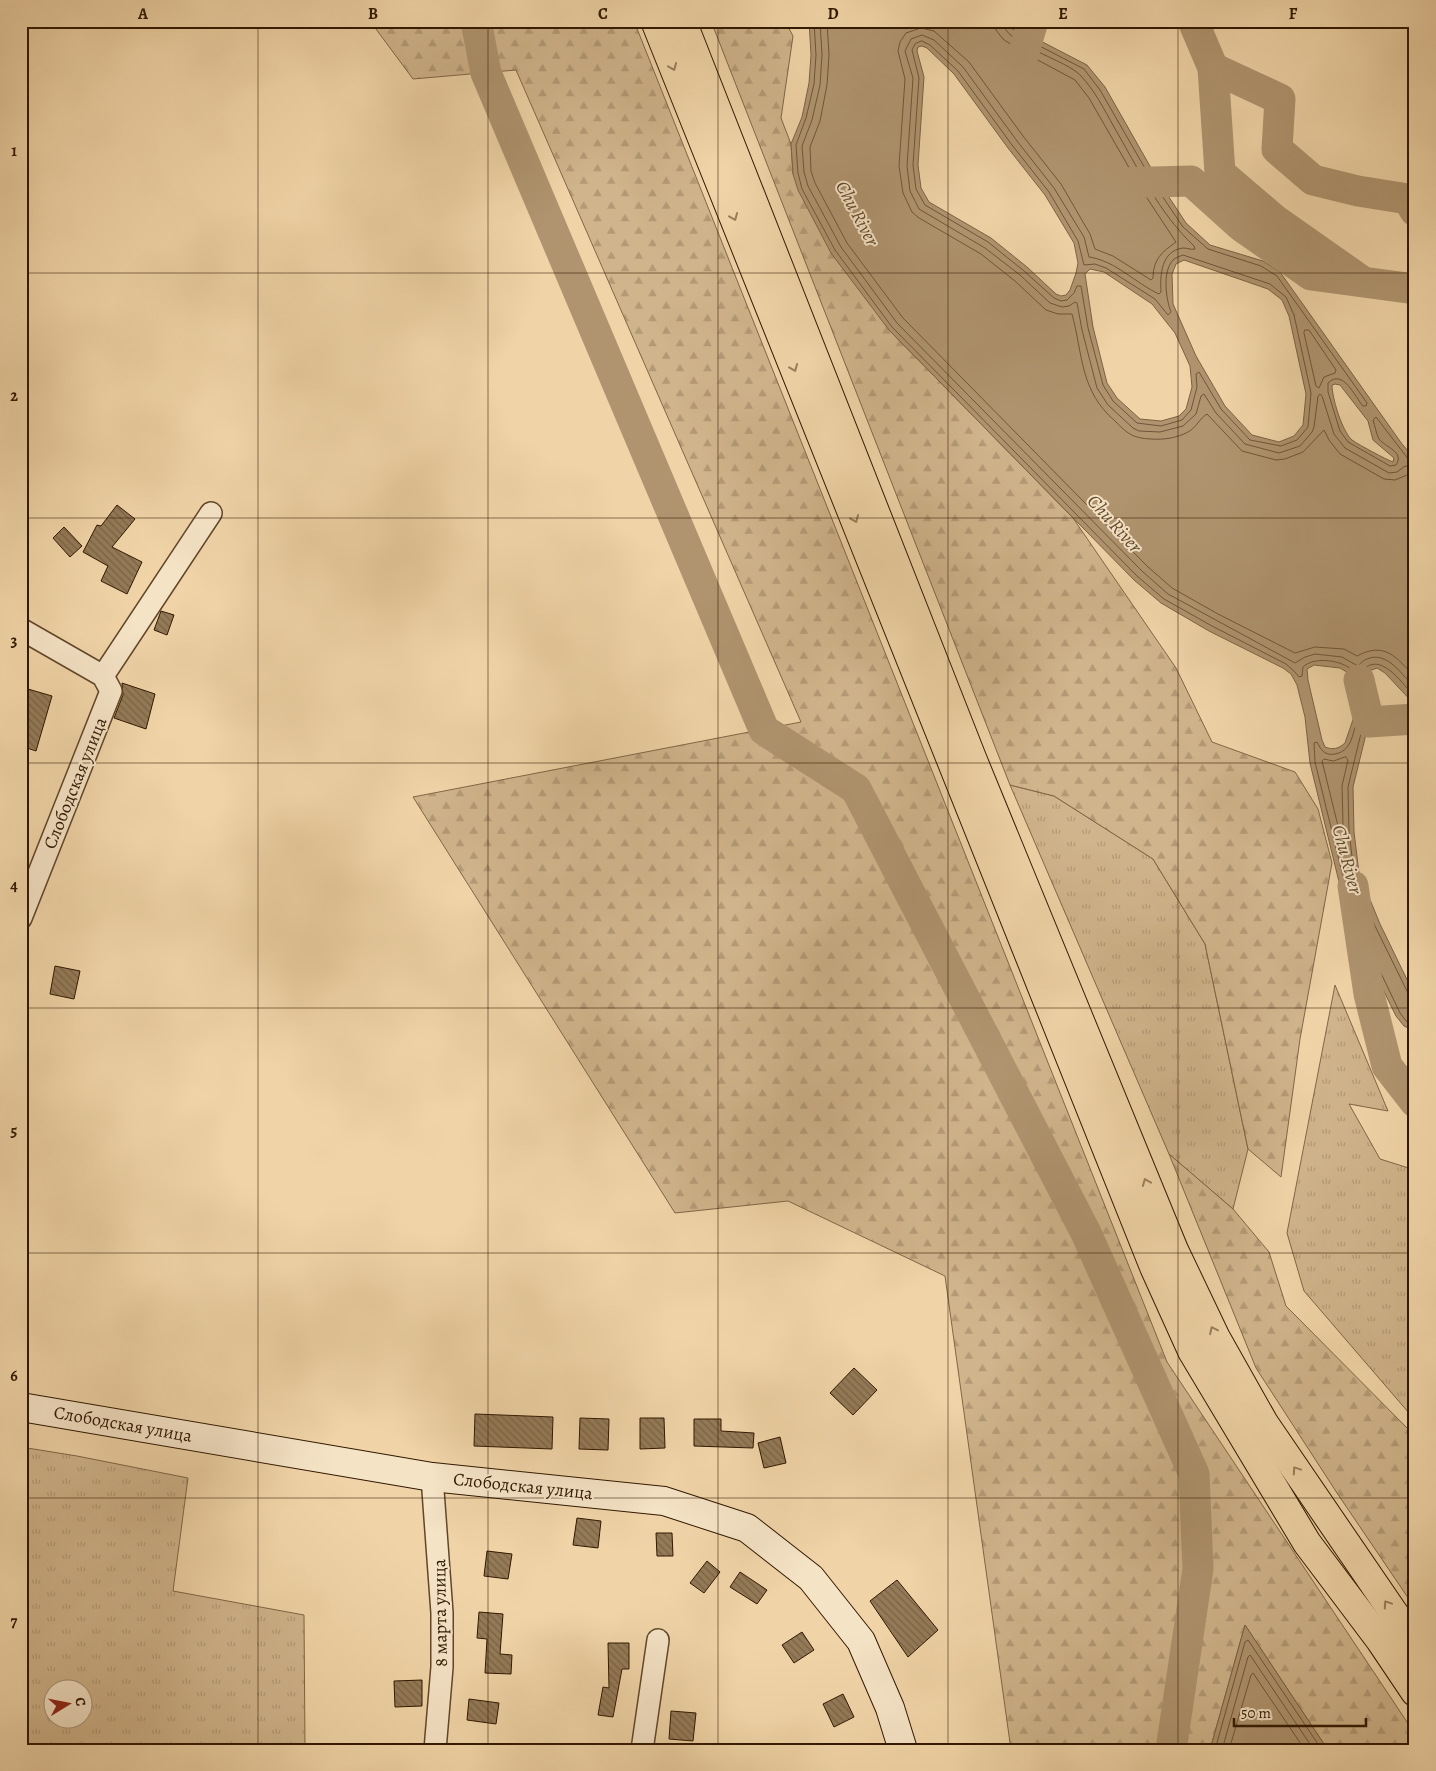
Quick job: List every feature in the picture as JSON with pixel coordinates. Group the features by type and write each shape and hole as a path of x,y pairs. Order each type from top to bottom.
{"highway":[{"path":"655,21 1147,1249 1192,1351 1307,1543 1380,1640 1415,1692"},
{"path":"682,21 972,758 1174,1250 1216,1338 1264,1424 1415,1644"}],"street":[{"path":"21,629 103,676 210,513"},
{"name":"Слободская улица","path":"21,918 111,691 103,676"},
{"name":"Слободская улица","path":"21,1407 432,1477 664,1501 746,1528 811,1578 861,1641 890,1708 903,1750"},
{"name":"8 марта улица","path":"432,1477 442,1613 442,1667 435,1750"},
{"path":"642,1750 658,1640"}],"green space":[{"path":"370,21 634,21 1167,1362 1415,1734 1415,1750 1328,1750 1245,1625 1210,1750 1011,1750 945,1276 788,1201 675,1213 413,797 801,722 516,70 413,79"},
{"path":"711,21 785,21 793,36 781,118 791,144 793,174 889,330 1073,518 1176,668 1212,742 1295,772 1318,809 1332,863 1300,1039 1281,1177 1248,1149 1205,944 1153,859 1054,796 1010,785"},
{"path":"1010,785 1054,796 1153,859 1205,944 1248,1149 1233,1209 1169,1154"},
{"path":"1335,985 1388,1111 1349,1104 1380,1159 1415,1170 1415,1420 1304,1291 1287,1233"},
{"path":"1169,1154 1233,1209 1269,1252 1286,1306 1415,1436 1415,1608 1337,1493 1256,1368"},
{"path":"21,1447 188,1478 173,1591 304,1615 305,1750 21,1750"}],"water":[{"name":"Chu River","path":"809,21 1011,21 1029,35 1087,65 1105,87 1159,182 1186,223 1210,245 1263,261 1280,272 1402,444 1415,459 1415,705 1385,673 1377,668 1369,671 1369,722 1353,787 1354,832 1359,873 1380,924 1415,996 1415,1031 1404,1026 1396,1016 1373,969 1359,927 1342,894 1310,763 1305,717 1297,685 1291,674 1283,668 1209,631 1161,603 1134,580 889,330 831,253 798,190 793,174 791,144 802,117 809,83 811,55","holes":["918,47 927,48 954,74 1045,195 1074,243 1078,263 1070,290 1066,295 1056,294 1027,267 991,238 929,202 921,188 918,165 924,77 917,51","1184,260 1268,289 1282,300 1289,316 1306,394 1303,425 1294,436 1279,442 1252,435 1225,406 1196,356 1173,304 1172,274 1176,264","1090,269 1104,272 1152,304 1175,333 1190,366 1192,387 1186,409 1179,416 1161,421 1140,419 1117,398 1107,383 1093,327 1085,274","1332,385 1340,385 1368,421 1373,440 1394,458 1393,462 1372,452 1348,436 1341,422","1314,665 1340,668 1350,674 1355,685 1358,705 1345,743 1338,748 1325,747 1307,669"]},
{"path":"1245,1625 1328,1750 1210,1750"}],"building":[{"path":"117,505 135,519 112,547 142,562 127,594 101,581 108,566 83,552 97,525 101,526"},
{"path":"64,527 82,546 70,557 53,538"},
{"path":"161,611 174,615 167,635 154,630"},
{"path":"122,683 155,694 146,729 114,718 123,695"},
{"path":"21,687 52,696 36,751 21,746"},
{"path":"55,966 80,971 74,999 50,994"},
{"path":"854,1368 877,1390 853,1415 830,1393"},
{"path":"475,1414 553,1417 552,1449 474,1446"},
{"path":"580,1418 609,1419 608,1450 579,1449"},
{"path":"640,1418 664,1418 665,1448 640,1449"},
{"path":"694,1419 721,1419 721,1431 754,1433 753,1448 694,1446"},
{"path":"780,1437 786,1463 764,1468 758,1443"},
{"path":"577,1518 601,1521 598,1548 573,1545"},
{"path":"656,1533 672,1533 673,1556 657,1556"},
{"path":"487,1551 512,1554 508,1579 484,1576"},
{"path":"707,1561 720,1572 704,1593 690,1583"},
{"path":"740,1572 767,1590 757,1604 730,1587"},
{"path":"897,1580 938,1630 908,1657 870,1601"},
{"path":"479,1612 503,1614 500,1654 512,1655 511,1674 485,1673 487,1639 477,1638"},
{"path":"802,1632 814,1650 794,1663 782,1645"},
{"path":"608,1643 629,1643 629,1669 622,1669 613,1717 598,1715 603,1687 609,1688"},
{"path":"422,1680 422,1706 395,1707 394,1681"},
{"path":"843,1694 854,1717 834,1727 823,1704"},
{"path":"469,1699 499,1703 496,1724 467,1720"},
{"path":"671,1711 696,1713 693,1741 669,1739"}],"waterway":[{"path":"476,21 486,73 764,730 856,789 1086,1233 1194,1474 1198,1569 1171,1750"},
{"path":"1017,75 1033,21"},
{"path":"1193,21 1213,68 1220,173 1275,220 1359,279"},
{"path":"1213,68 1280,99 1277,149 1313,180 1358,191 1408,199 1415,211"},
{"path":"1115,183 1191,181 1241,226 1311,275 1415,289"},
{"path":"1359,680 1369,722 1415,719"},
{"name":"Chu River","path":"1353,886 1369,994 1387,1066 1415,1102"}]}
